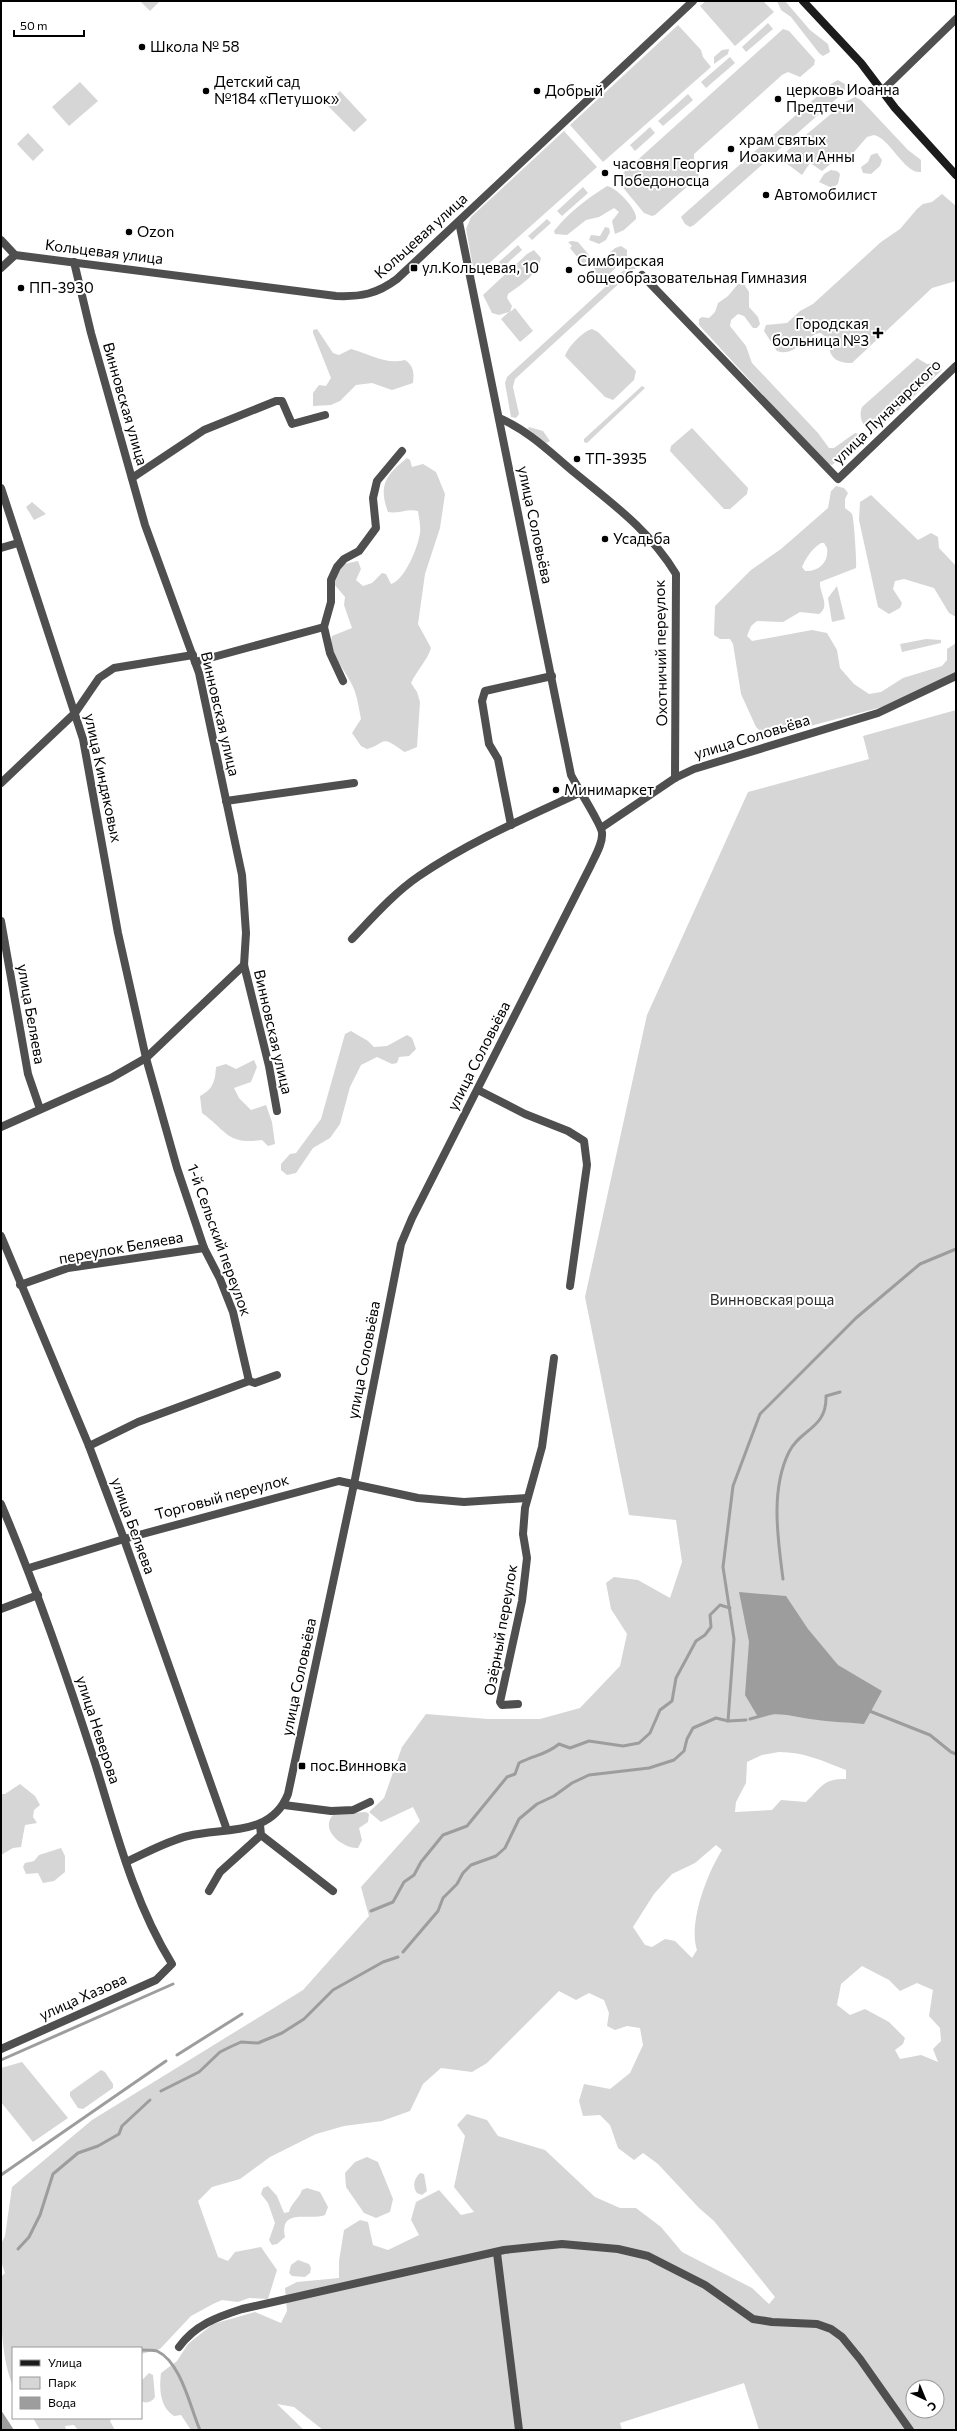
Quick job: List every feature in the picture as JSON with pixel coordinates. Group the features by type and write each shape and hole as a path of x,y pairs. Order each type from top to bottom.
{"main road":[{"path":"803,1 861,63 882,91 956,175"}],"street":[{"name":"Кольцевая улица","path":"15,255 353,297 370,295 384,289 459,222 693,1"},
{"path":"882,91 956,19"},
{"name":"улица Соловьёва","path":"284,1805 294,1771 354,1484 401,1244 412,1218 478,1090 591,865 602,840 601,828 579,793 571,775 459,222"},
{"path":"1,240 15,255 1,268"},
{"name":"Винновская улица","path":"74,262 91,333 132,478 168,592 194,659 242,875 246,933 244,966 269,1066 277,1111"},
{"name":"улица Луначарского","path":"642,275 838,479 956,366"},
{"path":"132,478 204,430 276,401 282,401 292,424 324,415"},
{"name":"Охотничий переулок","path":"499,418 517,426 541,444 641,528 661,550 676,574 676,778"},
{"path":"343,681 330,653 324,628 331,602 331,580 336,567 344,559 358,551 376,528 373,498 376,481 402,452"},
{"name":"улица Киндяковых","path":"1,488 18,543 76,713 83,739 118,933 146,1058"},
{"path":"1,548 18,543"},
{"path":"1,783 76,713 99,678 114,668 194,659 324,628"},
{"path":"511,825 498,759 489,744 482,701 485,691 552,676"},
{"name":"улица Соловьёва","path":"601,828 676,778 694,769 878,713 956,676"},
{"path":"226,801 354,783"},
{"path":"352,939 394,896 419,876 511,825 579,793"},
{"name":"улица Беляева","path":"1,921 28,1074 40,1110"},
{"path":"1,1127 111,1078 146,1058 244,966"},
{"name":"1-й Сельский переулок","path":"146,1058 177,1168 204,1248 220,1279 233,1312 249,1381"},
{"path":"478,1090 525,1114 568,1131 584,1141 587,1165 570,1286"},
{"name":"улица Беляева","path":"1,1236 20,1285 89,1446 124,1538 227,1830"},
{"name":"переулок Беляева","path":"20,1285 68,1268 204,1248"},
{"name":"Озёрный переулок","path":"518,1704 502,1705 500,1702 522,1601 527,1558 523,1534 527,1498 533,1483 542,1447 554,1358"},
{"path":"89,1446 138,1422 249,1381 255,1383 276,1375"},
{"name":"Торговый переулок","path":"28,1568 124,1538 316,1486 339,1481 354,1484"},
{"path":"354,1484 426,1499 470,1502 527,1498"},
{"name":"улица Неверова","path":"1,1504 38,1595 76,1706 126,1862 147,1919 172,1964"},
{"path":"1,1609 38,1595"},
{"path":"126,1862 153,1849 188,1836 260,1825 284,1805 331,1811 354,1810 370,1802"},
{"path":"260,1825 261,1835 332,1891"},
{"path":"209,1891 220,1872 261,1835"},
{"name":"улица Хазова","path":"1,2049 156,1980 172,1964"},
{"path":"179,2347 193,2331 211,2319 242,2309 518,2248 579,2244 648,2256 705,2285 753,2319 772,2322 817,2324 831,2329 842,2337 860,2358 910,2430"},
{"path":"498,2253 519,2430"}],"green space":[{"path":"140,1 160,1 150,11"},
{"path":"706,1 763,1 774,12 735,46 700,6"},
{"path":"777,1 785,1 810,30 828,44 830,52 823,56 819,53 791,17 781,10"},
{"path":"768,23 773,29 746,52 742,47"},
{"path":"678,25 701,50 703,57 711,67 603,162 570,125"},
{"path":"783,29 789,31 815,60 814,65 800,77 788,72 782,75 694,154 694,159 701,166 698,177 655,215 652,216 644,213 620,184 619,178 622,174"},
{"path":"729,49 728,54 714,64 714,57 722,50"},
{"path":"730,57 735,63 706,88 701,82"},
{"path":"838,80 845,84 845,91 694,225 690,227 685,224 681,217 684,214 831,84"},
{"path":"80,82 98,101 69,126 52,107"},
{"path":"340,91 367,120 354,132 326,104"},
{"path":"688,94 693,100 663,126 658,121"},
{"path":"855,97 861,100 908,150 921,160 921,172 909,168 886,143 874,135 867,137 847,160 834,161 822,171 810,163 802,175 786,163 783,156 787,151 845,102"},
{"path":"650,127 655,133 635,151 630,145"},
{"path":"564,131 597,167 477,274 474,272 466,229 471,217"},
{"path":"28,133 44,150 33,161 17,144"},
{"path":"877,153 882,160 880,166 871,174 863,173 861,167 868,162 871,155"},
{"path":"831,170 837,171 840,174 838,184 832,188 819,182 824,174"},
{"path":"607,186 616,190 626,200 634,210 636,219 624,230 615,234 612,221 619,212 614,208 599,217 586,220 567,235 555,234 554,231 572,212"},
{"path":"583,187 588,193 562,216 557,211"},
{"path":"942,194 956,206 956,281 932,288 852,363 840,362 836,360 831,354 828,339 821,333 810,337 795,349 784,352 777,351 764,331 766,325 787,323 800,311 813,304 881,242 900,229 917,209 923,204 932,202"},
{"path":"547,219 551,223 532,240 528,236"},
{"path":"605,227 609,228 610,232 606,240 599,244 589,240 591,235 600,236"},
{"path":"568,242 578,242 589,255 589,259 583,264 570,248 572,246"},
{"path":"518,245 522,250 503,267 499,262"},
{"path":"621,246 627,250 627,257 603,280 593,270 615,248"},
{"path":"534,250 541,258 539,264 533,274 508,294 507,298 512,306 510,312 515,308 533,331 520,342 501,319 509,312 499,315 492,313 483,295 527,254"},
{"path":"638,257 641,260 637,267 515,379 513,387 519,414 516,418 511,417 505,383 507,377"},
{"path":"738,284 744,284 749,292 749,307 758,317 760,324 757,328 753,328 744,316 738,314 731,320 730,326 746,346 752,363 818,433 829,448 834,448 855,433 863,435 864,438 832,465 826,463 699,325 699,319 702,317 709,318 715,312 718,303 728,296"},
{"path":"317,329 333,353 339,355 351,349 385,360 405,360 413,370 413,383 392,390 372,383 356,385 340,401 331,405 313,406 313,393 319,385 326,386 331,378 313,333 313,330"},
{"path":"592,329 598,332 636,371 634,380 613,400 605,397 565,356 576,340 588,330"},
{"path":"917,358 927,364 938,363 942,370 877,430 870,431 865,427 861,418 862,407"},
{"path":"642,386 645,388 587,443 584,442 584,439"},
{"path":"529,427 543,431 550,441 546,443 528,429"},
{"path":"692,428 748,488 747,494 730,509 724,509 670,451 671,446"},
{"path":"407,458 410,460 412,467 423,464 436,472 445,494 440,528 425,574 418,624 431,648 411,683 417,692 420,702 417,747 405,752 387,741 367,749 361,746 352,733 361,719 358,702 352,685 336,657 331,643 332,636 352,628 344,605 345,597 334,584 335,576 344,564 358,561 361,569 356,580 363,586 372,583 382,573 386,574 391,584 396,581 406,570 414,554 420,531 418,511 410,510 388,512 384,495 384,488 389,475"},
{"path":"836,486 844,488 848,493 845,499 845,508 853,517 856,568 820,582 824,607 819,614 800,612 783,622 757,621 751,626 747,636 752,641 812,630 827,633 837,650 840,668 854,684 869,694 881,692 903,678 942,666 947,660 947,649 956,643 956,673 882,707 776,735 765,735 756,727 741,694 733,644 730,639 720,639 714,635 715,606 751,570 781,549 828,508 831,491","holes":["821,543 824,543 827,548 825,562 815,570 805,571 802,567 812,550"]},
{"path":"871,495 918,540 931,533 938,537 939,548 956,566 956,617 949,613 934,588 904,579 895,581 893,589 902,603 900,608 889,614 878,607 859,520 860,502"},
{"path":"32,502 46,514 34,520 26,507"},
{"path":"837,586 845,619 832,622 828,598"},
{"path":"926,639 941,640 941,643 902,652 900,644"},
{"name":"Винновская роща","path":"956,710 956,2430 759,2430 744,2383 620,2423 622,2430 323,2430 294,2407 277,2404 304,2430 191,2430 181,2415 174,2416 169,2412 163,2403 160,2385 161,2373 177,2361 188,2344 213,2324 255,2312 281,2323 287,2311 285,2288 297,2282 339,2278 339,2261 344,2230 360,2220 368,2222 373,2245 388,2250 419,2235 411,2220 416,2202 439,2190 461,2215 474,2212 454,2187 465,2136 457,2125 467,2114 487,2120 498,2136 545,2150 595,2197 620,2208 636,2208 661,2227 682,2252 752,2288 769,2304 775,2297 714,2221 699,2208 658,2164 643,2153 634,2160 618,2148 610,2125 600,2115 583,2116 579,2101 584,2084 610,2089 630,2073 643,2045 640,2028 627,2026 615,2030 607,2026 609,2013 604,2000 589,1993 576,2000 559,1991 487,2063 472,2072 441,2068 423,2084 410,2111 382,2121 344,2126 316,2134 270,2157 240,2179 212,2187 198,2201 218,2257 228,2261 235,2252 261,2247 277,2270 268,2299 249,2298 238,2302 222,2300 191,2316 160,2349 142,2354 142,2347 12,2347 12,2383 3,2347 1,2277 5,2273 1,2261 1,2244 5,2236 12,2187 92,2120 303,1990 369,1916 361,1887 420,1821 413,1807 381,1822 369,1812 384,1798 402,1747 426,1714 488,1719 540,1719 580,1708 620,1666 627,1634 611,1609 606,1583 614,1577 638,1580 670,1598 682,1562 676,1520 629,1515 585,1297 647,1015 748,792 869,759 863,736","holes":["788,1752 813,1758 846,1770 846,1779 838,1779 827,1782 806,1802 781,1800 772,1810 735,1812 736,1802 746,1783 747,1762 762,1755","716,1845 722,1850 710,1872 700,1899 695,1927 697,1950 692,1958 675,1941 665,1939 652,1947 645,1945 633,1927 654,1894 672,1874 695,1863","862,1966 889,1980 900,1991 917,1983 933,1990 929,2016 940,2028 941,2041 933,2049 938,2062 921,2055 900,2059 895,2050 903,2044 905,2038 889,2022 865,2009 850,2015 837,2005 841,1984"]},
{"path":"351,1031 368,1041 374,1047 387,1046 407,1035 412,1038 416,1049 409,1056 399,1057 397,1063 392,1064 377,1057 361,1065 350,1087 340,1124 330,1138 313,1148 296,1173 287,1175 281,1170 281,1164 290,1154 296,1153 321,1119 345,1034"},
{"path":"254,1060 257,1067 251,1082 234,1088 239,1098 251,1110 266,1105 272,1122 275,1144 268,1146 262,1140 241,1140 228,1135 202,1113 200,1096 211,1088 215,1077 216,1067 226,1064 236,1069"},
{"path":"20,1784 35,1796 40,1805 34,1810 33,1817 37,1823 25,1825 21,1847 13,1848 1,1855 1,1794 5,1794"},
{"path":"366,1812 369,1814 368,1822 359,1828 362,1840 358,1848 346,1845 334,1837 329,1826 330,1820 334,1814"},
{"path":"61,1848 65,1856 65,1872 54,1881 43,1883 38,1873 26,1874 23,1867 25,1863 34,1861 39,1855"},
{"path":"22,2062 68,2118 33,2142 1,2102 1,2068"},
{"path":"101,2070 105,2072 113,2084 113,2088 83,2109 78,2108 70,2096 70,2092"},
{"path":"367,2157 378,2162 393,2199 390,2212 376,2218 364,2213 346,2187 345,2173 355,2162"},
{"path":"420,2173 424,2174 427,2191 422,2195 417,2193 414,2185 416,2178"},
{"path":"268,2186 277,2196 284,2213 289,2212 291,2206 302,2190 307,2188 320,2192 328,2207 325,2215 291,2218 286,2222 284,2228 285,2237 277,2244 272,2245 269,2240 275,2223 268,2203 261,2194 263,2188"},
{"path":"298,2260 309,2264 311,2268 310,2273 305,2277 292,2276 289,2273 291,2265"},
{"path":"149,2373 153,2375 155,2397 151,2401 142,2401 142,2380"},
{"path":"34,2419 111,2419 110,2421 115,2430 78,2430 74,2425 65,2426 66,2430 40,2430"}],"water":[{"path":"739,1592 786,1596 808,1629 838,1665 882,1691 864,1724 824,1721 778,1714 758,1717 745,1695 749,1642"},
{"path":"1,2410 14,2430 1,2430"}],"waterway":[{"path":"728,1721 734,1639 723,1567 733,1486 760,1414 856,1318 920,1264 956,1249"},
{"path":"783,1579 777,1515 779,1482 783,1467 794,1444 818,1422 825,1407 826,1396 840,1392"},
{"path":"371,1911 393,1902 404,1882 414,1875 421,1862 443,1835 467,1826 507,1777 515,1774 519,1763 545,1753 559,1744 570,1748 589,1741 623,1746 639,1743 650,1733 660,1710 672,1701 676,1678 696,1641 705,1635 711,1627 710,1615 720,1605 730,1608"},
{"path":"867,1710 930,1735 951,1752 956,1754"},
{"path":"750,1719 775,1712"},
{"path":"403,1952 438,1911 443,1898 457,1884 463,1873 471,1865 496,1856 505,1848 519,1819 537,1804 554,1796 572,1783 589,1775 649,1768 674,1760 684,1751 687,1739 693,1728 716,1718 728,1721 746,1720"},
{"path":"161,2091 199,2072 220,2052 230,2047 241,2042 258,2043 282,2033 304,2019 333,1990 383,1962 398,1957"},
{"path":"1,2060 173,1984"},
{"path":"177,2055 242,2014"},
{"path":"1,2175 166,2061"},
{"path":"18,2249 29,2237 40,2215 53,2174 78,2153 98,2146 119,2134 122,2126 150,2100"},
{"path":"142,2350 157,2351 172,2365 184,2386 200,2430"}],"place":[{"name":"Школа № 58","path":"142,47"},
{"name":"Детский сад №184 «Петушок»","path":"206,91"},
{"name":"Добрый","path":"537,91"},
{"name":"церковь Иоанна Предтечи","path":"778,99"},
{"name":"храм святых Иоакима и Анны","path":"731,149"},
{"name":"часовня Георгия Победоносца","path":"605,173"},
{"name":"Автомобилист","path":"766,195"},
{"name":"Ozon","path":"129,232"},
{"name":"ул.Кольцевая, 10","path":"414,268"},
{"name":"Симбирская общеобразовательная Гимназия","path":"569,270"},
{"name":"ПП-3930","path":"21,288"},
{"name":"Городская больница №3","path":"878,333"},
{"name":"ТП-3935","path":"577,459"},
{"name":"Усадьба","path":"605,539"},
{"name":"Минимаркет","path":"556,790"},
{"name":"пос.Винновка","path":"302,1766"}]}
